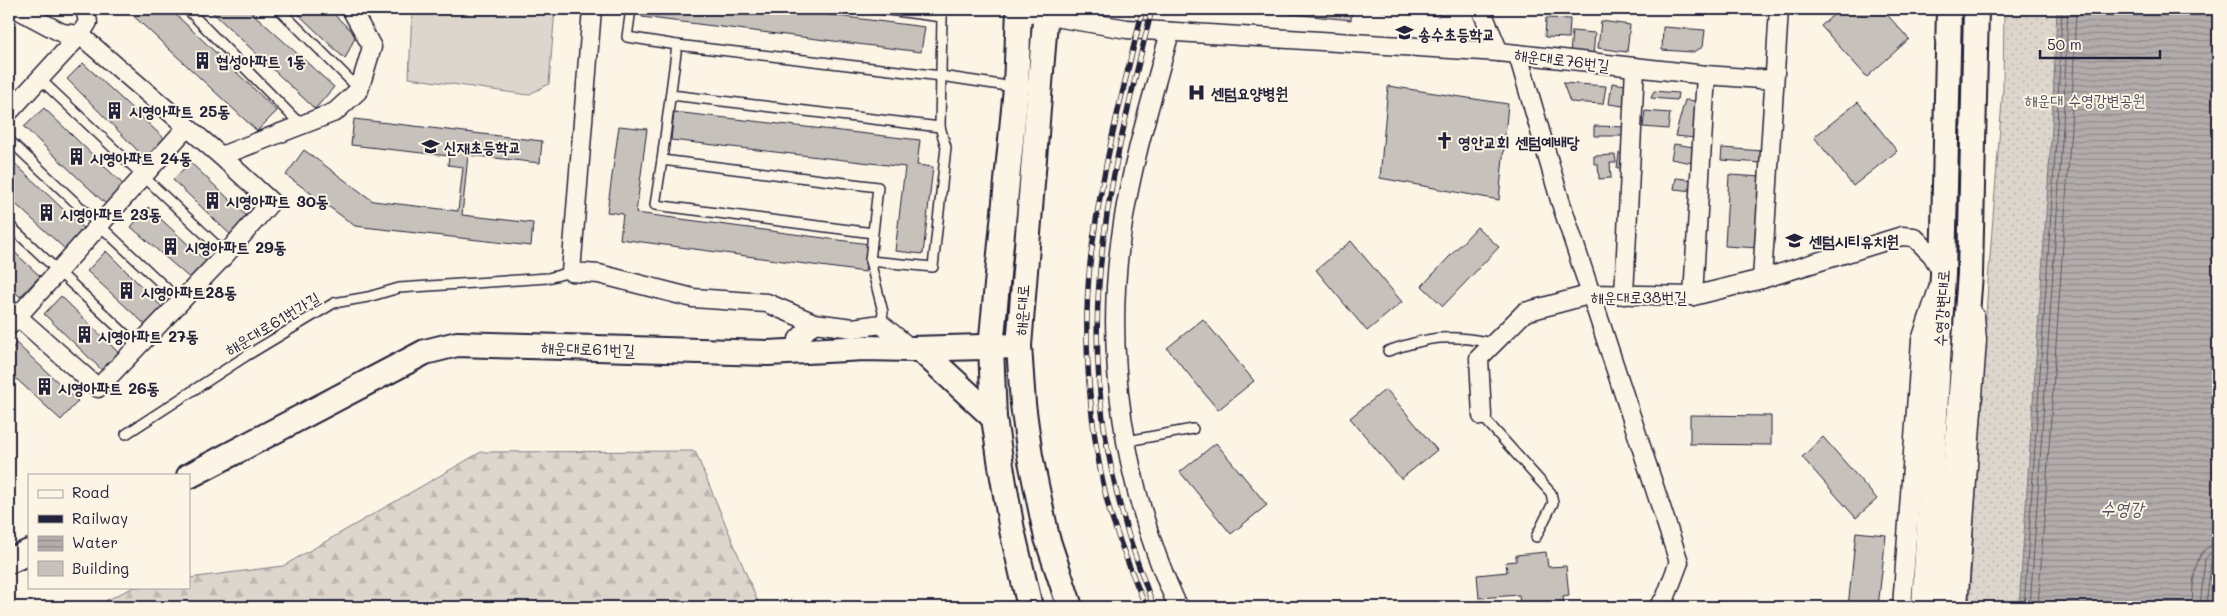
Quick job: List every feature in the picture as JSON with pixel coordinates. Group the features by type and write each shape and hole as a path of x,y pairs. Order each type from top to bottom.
{"main road":[{"name":"수영강변대로","path":"1924,607 1943,274 1949,9"},
{"path":"1945,607 1970,274 1976,9"},
{"name":"해운대로","path":"1019,10 1016,88 990,347 994,418 1012,530 1030,607"},
{"name":"해운대로","path":"1045,11 1019,346 1023,404 1030,456 1047,538 1070,607"},
{"name":"해운대로61번길","path":"190,475 426,352 457,344 797,346 915,349 1019,346"},
{"path":"915,349 994,418"},
{"path":"9,561 28,552"}],"street":[{"path":"17,9 62,33 80,35 221,156 271,202 226,254 98,388 12,317 58,271 187,127"},
{"path":"9,112 80,35 88,22 85,9"},
{"path":"221,156 335,112 360,90 372,47 351,9"},
{"path":"592,9 571,272 599,274 693,298 767,303 814,323 853,328 881,324 915,349"},
{"path":"1481,9 1499,52"},
{"path":"1762,279 1779,9"},
{"name":"해운대로76번길","path":"1019,10 1045,11 1127,29 1499,52 1635,68 1774,80"},
{"path":"1170,32 1133,166 1122,224 1116,278 1115,347 1119,404 1146,524 1164,577 1178,607"},
{"path":"1518,55 1560,200 1679,562 1665,599 1658,607"},
{"path":"1624,295 1635,68"},
{"path":"1693,296 1706,75"},
{"name":"해운대로38번길","path":"1482,416 1478,358 1525,312 1592,294 1693,296 1762,279 1902,236 1914,237 1932,255 1943,274"},
{"path":"1902,607 1921,340 1943,274"},
{"path":"1958,607 1977,340 1970,274"},
{"path":"789,312 797,346"},
{"path":"797,346 814,323"}],"lane":[{"path":"187,9 301,125"},
{"path":"279,9 360,90"},
{"path":"631,9 627,38 941,76 1016,88"},
{"path":"870,261 933,266 946,147 940,127 942,17 880,9"},
{"path":"677,45 655,205 873,233"},
{"path":"40,78 226,254"},
{"path":"671,95 940,127"},
{"path":"9,140 181,302"},
{"path":"662,160 878,187 870,261 883,312 881,324"},
{"path":"9,225 138,346"},
{"name":"해운대로61번가길","path":"126,434 246,356 334,303 368,297 399,288 548,278 571,272"},
{"path":"1388,351 1422,340 1460,336 1494,343"},
{"path":"1482,416 1551,493 1553,503 1536,537"},
{"path":"1127,441 1193,429"}],"green space":[{"path":"412,9 555,9 549,84 528,95 409,78"},
{"name":"수영강","path":"2004,9 2218,9 2218,607 1969,607 1988,282 2003,88"},
{"path":"695,451 760,607 93,607 132,588 190,588 190,578 283,566 481,452"}],"water":[{"name":"수영강","path":"2057,9 2218,9 2218,541 2211,607 2019,607 2052,125"}],"building":[{"name":"협성아파트 1동","path":"126,9 170,9 277,111 257,131"},
{"path":"209,9 248,9 334,87 315,109"},
{"path":"293,9 328,9 356,35 345,59"},
{"path":"643,9 782,9 925,27 921,52 642,17"},
{"path":"1241,9 1352,9 1351,20"},
{"name":"송수초등학교","path":"1361,9 1440,9 1439,16"},
{"path":"1840,9 1882,9 1909,39 1867,77 1821,26"},
{"path":"1546,18 1570,19 1569,38 1545,37"},
{"path":"1601,21 1630,25 1627,52 1598,48"},
{"path":"1663,27 1705,30 1703,47 1693,52 1662,50"},
{"path":"1572,31 1595,33 1593,56 1570,55"},
{"name":"시영아파트 25동","path":"83,63 166,140 148,161 67,79"},
{"path":"1563,83 1606,86 1603,104 1570,102"},
{"path":"1612,83 1633,86 1630,107 1609,104"},
{"name":"영안교회 센텀예배당","path":"1388,86 1508,104 1499,200 1380,178"},
{"path":"1654,91 1678,93 1677,100 1651,98"},
{"path":"1685,100 1698,101 1695,138 1675,136"},
{"path":"1858,102 1897,151 1853,186 1814,137"},
{"name":"시영아파트 24동","path":"44,108 127,188 108,206 24,127"},
{"path":"1645,111 1670,113 1668,129 1643,127"},
{"path":"674,112 920,140 917,165 933,167 923,254 895,251 905,167 671,140"},
{"path":"354,119 542,141 540,163 468,155 462,215 533,223 531,246 355,226 286,175 304,150 373,201 458,211 463,167 448,165 449,156 351,145"},
{"path":"619,126 647,129 636,213 869,244 865,272 620,239 623,214 607,212"},
{"path":"1594,126 1628,127 1627,136 1594,136"},
{"path":"1674,144 1700,148 1697,164 1671,159"},
{"path":"1722,148 1763,151 1762,163 1721,160"},
{"path":"1619,153 1625,154 1624,168 1617,168"},
{"path":"1615,155 1616,163 1610,163 1611,178 1599,179 1598,164 1594,164 1594,156"},
{"name":"시영아파트 23동","path":"9,158 83,228 65,249 9,198"},
{"name":"시영아파트 30동","path":"190,162 252,221 236,240 173,180"},
{"path":"1729,175 1763,177 1759,248 1725,246"},
{"path":"1676,178 1696,180 1694,191 1674,189"},
{"name":"시영아파트 29동","path":"148,207 210,265 194,282 131,227"},
{"path":"1477,227 1499,247 1443,306 1422,286"},
{"path":"1351,241 1402,302 1367,331 1316,270"},
{"path":"9,247 40,276 20,297 9,286"},
{"name":"시영아파트28동","path":"106,251 166,311 150,329 87,271"},
{"name":"시영아파트 27동","path":"61,296 123,357 106,374 44,314"},
{"path":"1203,319 1254,381 1218,410 1167,348"},
{"name":"시영아파트 26동","path":"16,343 78,401 61,420 9,372 9,354"},
{"path":"1386,389 1437,450 1401,479 1350,418"},
{"path":"1690,415 1771,416 1771,445 1690,444"},
{"path":"1823,437 1877,499 1856,518 1802,457"},
{"path":"1216,443 1267,505 1231,534 1180,472"},
{"path":"1856,532 1886,535 1878,607 1848,607"},
{"path":"1546,552 1548,567 1566,566 1569,596 1563,597 1564,606 1528,607 1528,603 1520,604 1519,595 1479,598 1477,575 1507,572 1506,562 1516,561 1516,555"},
{"path":"1248,602 1252,607 1240,607"}],"railway":[{"path":"1143,9 1112,136 1094,232 1090,264 1087,324 1093,421 1103,483 1118,536 1146,607"},
{"path":"1152,9 1127,111 1113,179 1102,248 1097,318 1100,389 1110,459 1126,527 1154,607"}],"place":[{"name":"송수초등학교","path":"1404,33"},
{"name":"협성아파트 1동","path":"202,60"},
{"name":"센텀요양병원","path":"1197,92"},
{"name":"시영아파트 25동","path":"115,110"},
{"name":"영안교회 센텀예배당","path":"1444,141"},
{"name":"신재초등학교","path":"430,146"},
{"name":"시영아파트 24동","path":"76,157"},
{"name":"시영아파트 30동","path":"212,200"},
{"name":"시영아파트 23동","path":"46,213"},
{"name":"센텀시티유치원","path":"1795,240"},
{"name":"시영아파트 29동","path":"171,246"},
{"name":"시영아파트28동","path":"127,291"},
{"name":"시영아파트 27동","path":"84,335"},
{"name":"시영아파트 26동","path":"44,387"}],"park label":[{"name":"해운대 수영강변공원","path":"2085,99"}]}
